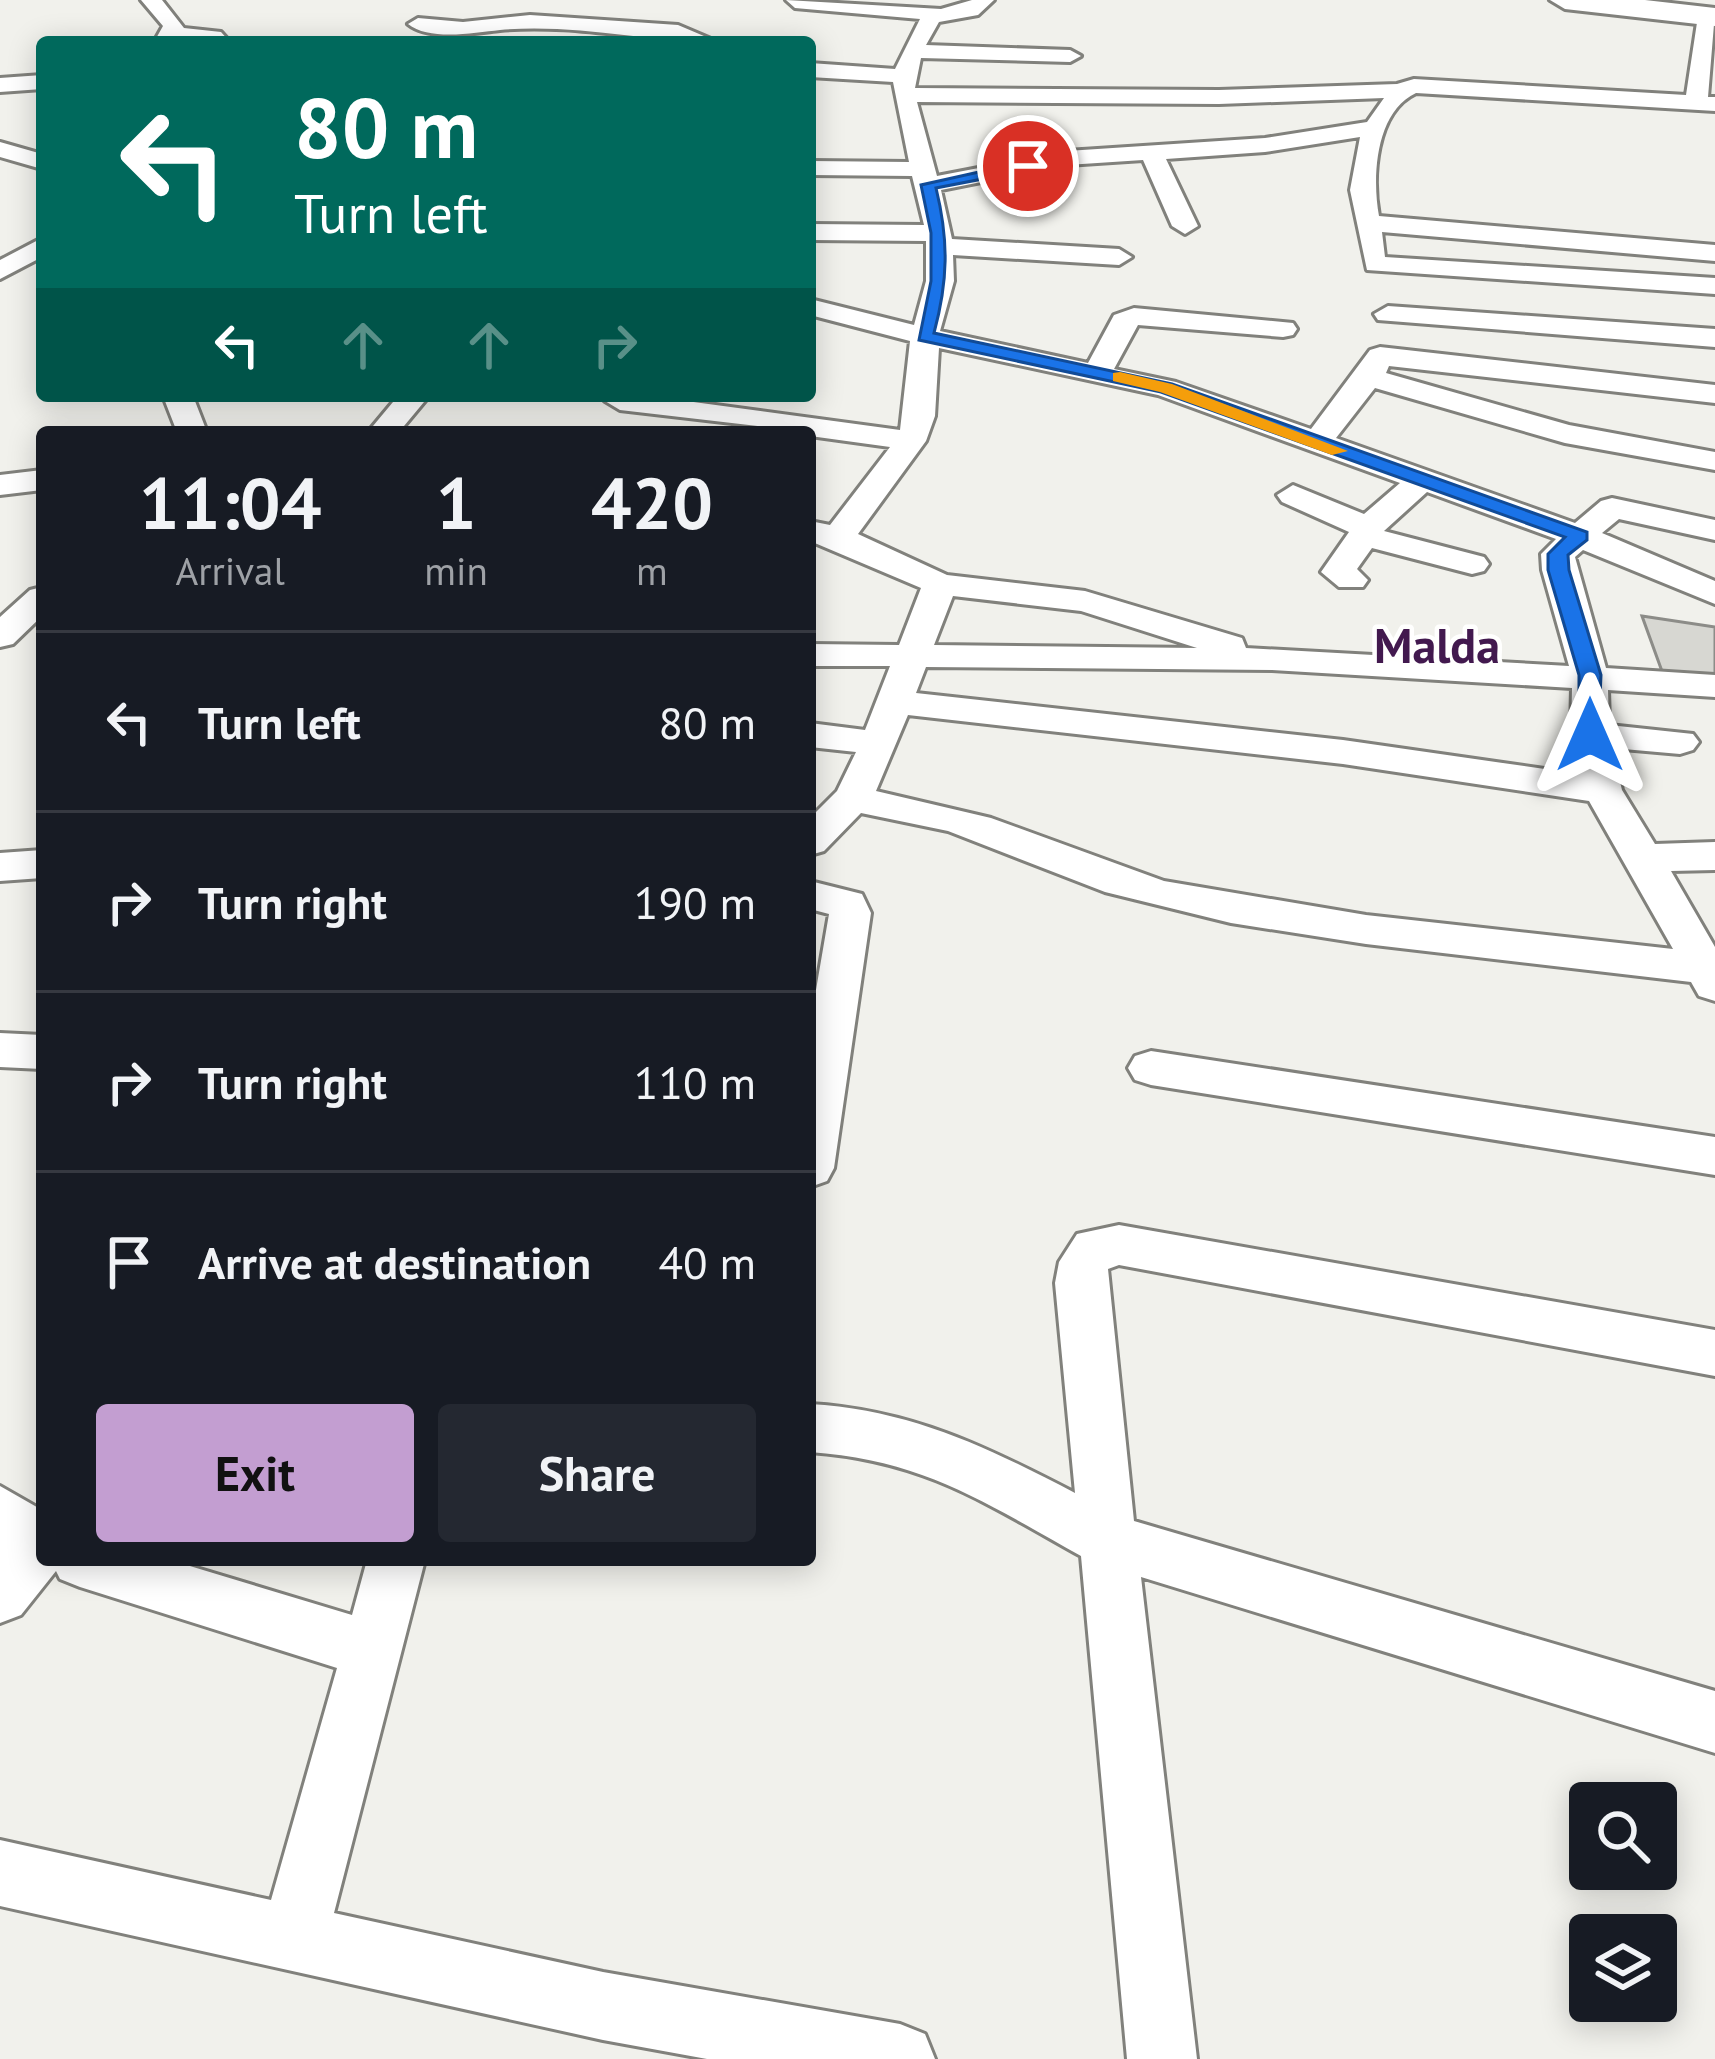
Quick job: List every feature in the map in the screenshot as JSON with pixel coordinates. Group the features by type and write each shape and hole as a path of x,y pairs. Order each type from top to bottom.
{"highway":[{"path":"1564,0 1711,9"},
{"path":"1627,0 1711,9"}],"street":[{"path":"151,0 173,25 170,36"},
{"path":"915,54 984,0"},
{"path":"412,33 434,1"},
{"path":"795,1 788,23 915,54 1154,98 1400,92 1438,85 1710,106 1706,66 1711,9"},
{"path":"412,33 516,20 683,23 699,36"},
{"path":"915,54 926,177 939,240 940,281 925,336 925,381 911,441 824,534 940,584 1085,601 1272,659"},
{"path":"816,69 915,54 1070,56"},
{"path":"0,85 36,83"},
{"path":"0,107 36,84"},
{"path":"1316,442 1374,366 1388,314 1360,185 1364,153 1400,92"},
{"path":"816,168 926,177 1150,150 1265,145 1375,128"},
{"path":"0,149 36,158"},
{"path":"1150,150 1185,226"},
{"path":"1367,223 1715,253"},
{"path":"816,232 1119,257"},
{"path":"1578,242 1576,277 1583,328"},
{"path":"0,271 36,250"},
{"path":"1376,264 1715,286"},
{"path":"816,309 1166,388 1580,536 1715,594"},
{"path":"1388,314 1715,338"},
{"path":"1098,372 1124,321 1133,316 1283,329"},
{"path":"1374,366 1580,379 1715,394"},
{"path":"1374,366 1715,530"},
{"path":"1580,379 1603,474 1580,536 1558,554 1590,675 1590,735 1602,790 1710,976"},
{"path":"388,426 409,402"},
{"path":"627,402 802,426"},
{"path":"816,428 911,441"},
{"path":"1603,474 1715,461"},
{"path":"0,485 36,481"},
{"path":"1352,580 1338,572 1368,530 1420,482"},
{"path":"1293,495 1368,530 1472,564"},
{"path":"816,836 853,799 940,584"},
{"path":"816,655 1272,659 1715,686"},
{"path":"893,702 1343,752 1602,790"},
{"path":"1590,735 1679,742"},
{"path":"816,736 878,743"},
{"path":"853,799 995,833 1091,876 1164,895 1306,920 1710,976"},
{"path":"1643,857 1715,856"},
{"path":"0,867 36,864"},
{"path":"816,896 847,904 850,913 816,1130"},
{"path":"0,1049 36,1052"},
{"path":"1151,1068 1715,1156"},
{"path":"1162,2059 1105,1539 1081,1283 1084,1262 1095,1249 1119,1245 1715,1353"},
{"path":"816,1428 869,1432 965,1463 1105,1539 1715,1722"},
{"path":"0,1512 36,1540"},
{"path":"0,1595 36,1552"},
{"path":"99,1566 374,1651"},
{"path":"294,1938 395,1566"},
{"path":"0,1873 603,2006 900,2059"}],"building":[{"path":"1642,616 1715,627 1715,678 1663,674"}],"slow traffic":[{"path":"1120,377 1166,388 1339,451"}],"district":[{"name":"Malda","path":"1437,645"}],"route":[{"path":"1028,166 928,185 939,233 940,281 925,336 1166,388 1580,536 1564,544 1558,554 1590,675 1590,735"}]}
